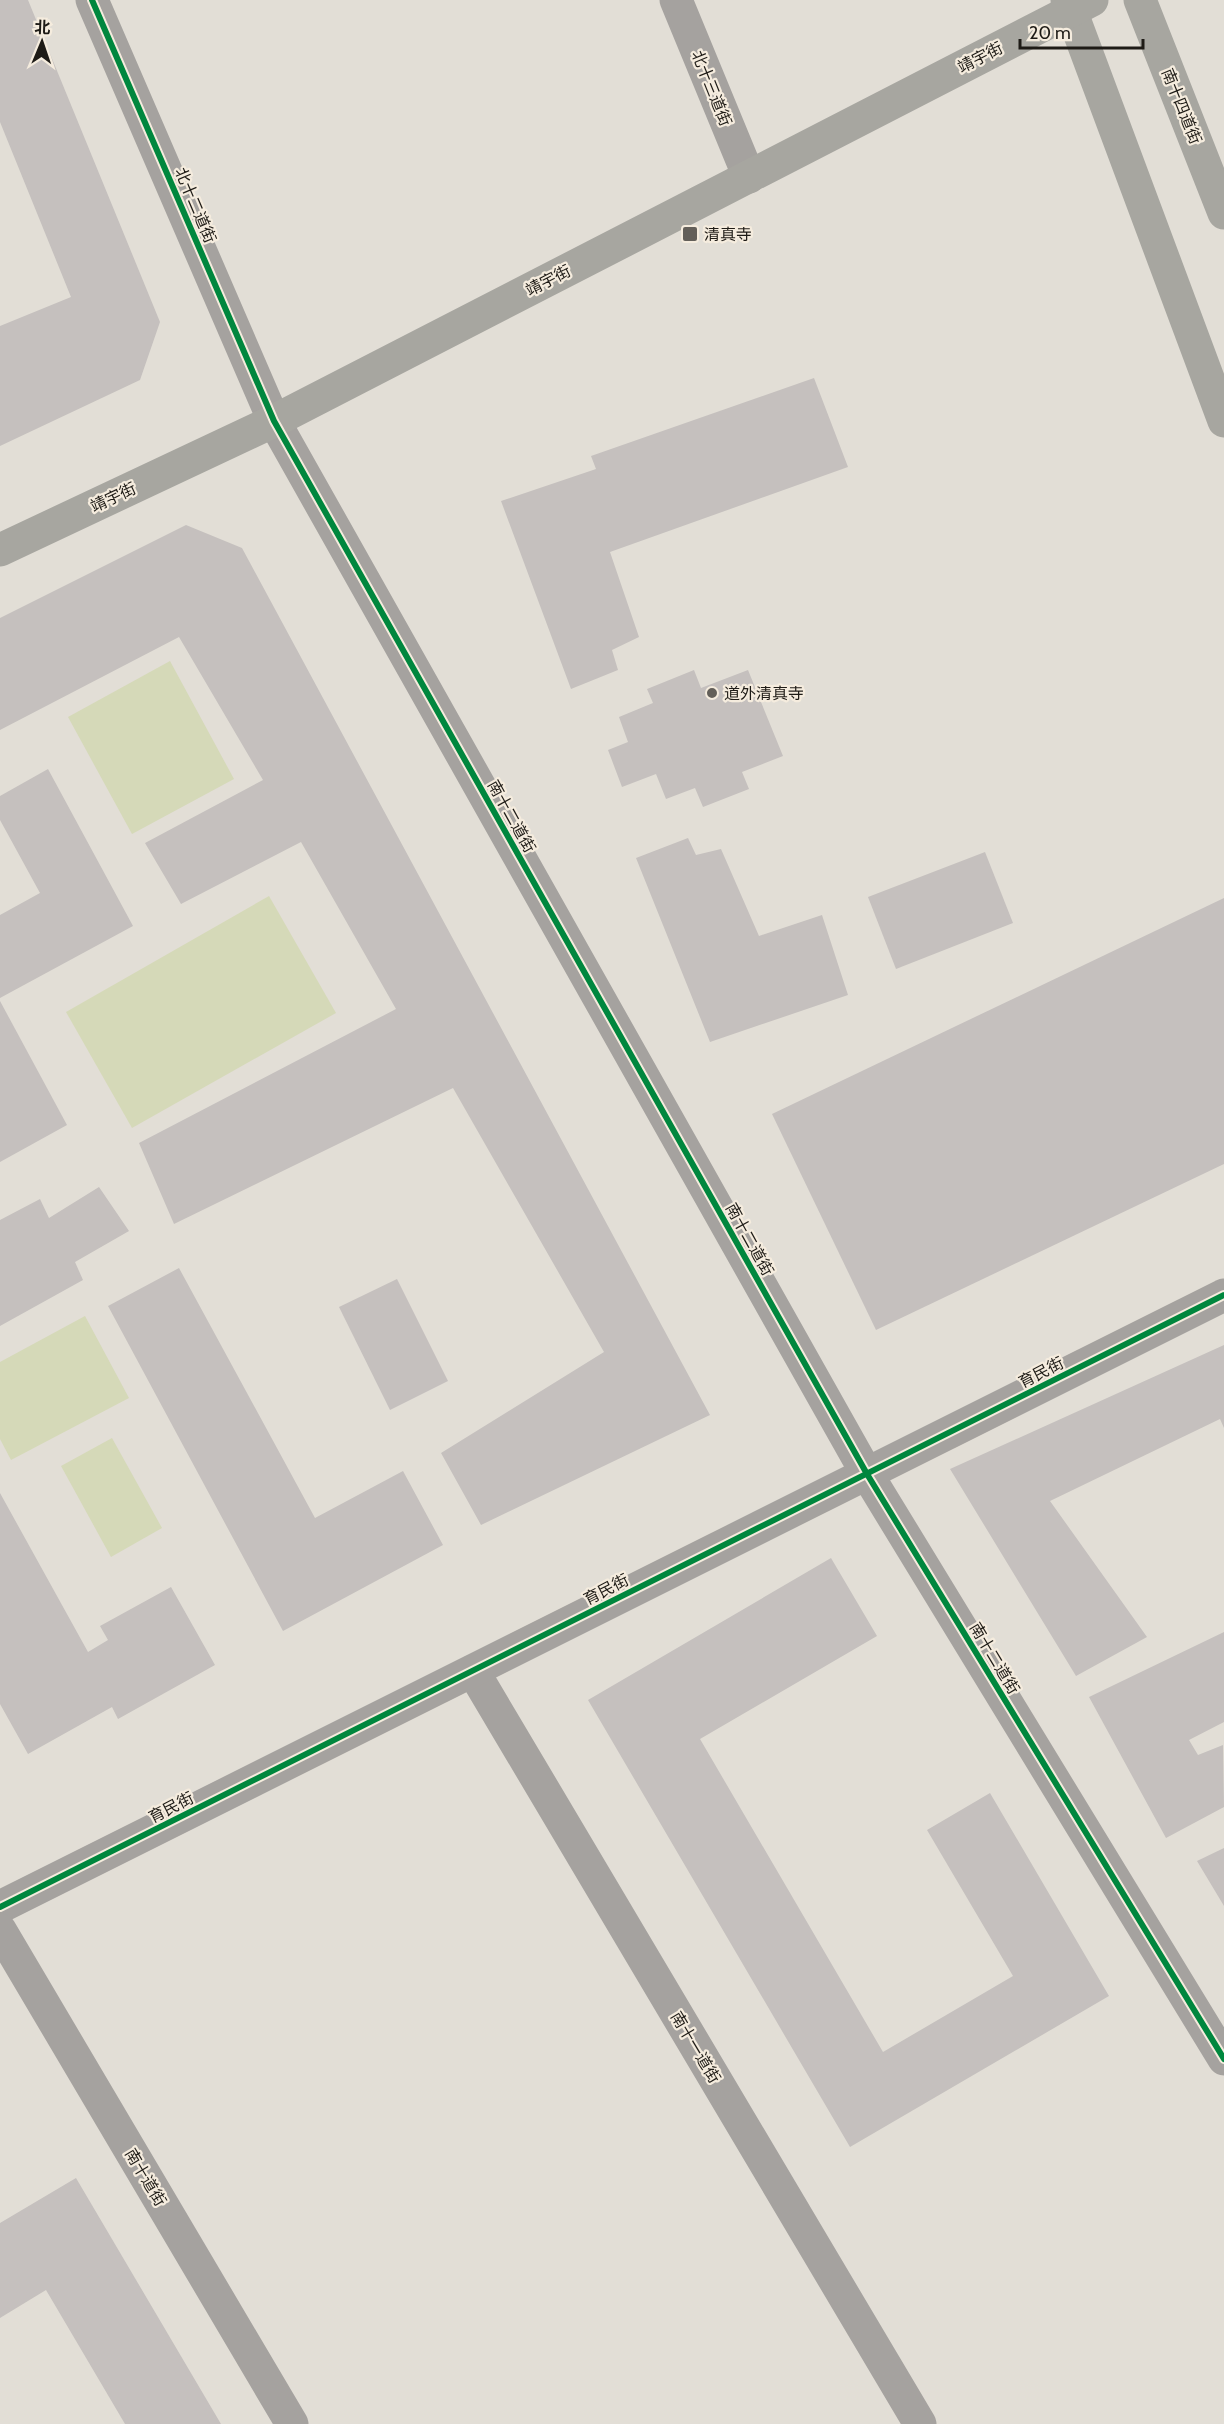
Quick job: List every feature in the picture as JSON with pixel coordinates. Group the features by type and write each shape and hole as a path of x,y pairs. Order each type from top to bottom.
{"main road":[{"name":"南十四道街","path":"1140,0 1224,213"},
{"name":"靖宇街","path":"0,550 274,421 749,177 1077,4"},
{"path":"1077,4 1224,421"}],"street":[{"name":"北十二道街","path":"92,0 274,421"},
{"name":"北十三道街","path":"676,0 749,177"},
{"name":"南十二道街","path":"274,421 867,1474 1224,2059"},
{"name":"育民街","path":"0,1907 1224,1295"},
{"name":"南十一道街","path":"473,1671 920,2424"},
{"name":"南十道街","path":"0,1930 292,2424"}],"green space":[{"path":"170,661 234,779 132,834 68,717"},
{"path":"269,896 336,1013 132,1128 66,1012"},
{"path":"85,1316 129,1398 11,1460 0,1439 0,1362"},
{"path":"112,1438 162,1528 111,1557 61,1466"}],"building":[{"path":"0,0 28,0 160,322 140,380 0,446 0,326 71,297 0,122"},
{"path":"814,378 848,467 610,552 639,637 612,650 618,670 571,689 501,501 596,469 591,456"},
{"path":"186,525 242,548 710,1415 481,1525 441,1453 604,1352 453,1088 174,1224 139,1143 396,1009 301,842 181,904 145,843 263,780 179,637 0,730 0,618"},
{"path":"694,670 701,688 748,670 783,756 742,772 749,789 703,807 695,788 666,799 656,774 622,787 608,750 628,742 619,717 653,703 647,689"},
{"path":"48,769 133,926 0,998 0,915 40,893 0,820 0,796"},
{"path":"688,838 696,855 721,849 759,936 822,915 848,995 710,1042 636,858"},
{"path":"985,852 1013,923 896,969 868,897"},
{"path":"1224,898 1224,1164 876,1330 772,1114"},
{"path":"0,1001 67,1125 0,1162"},
{"path":"99,1187 129,1231 75,1262 83,1280 0,1326 0,1220 40,1199 49,1218"},
{"path":"179,1268 315,1518 403,1471 443,1545 283,1631 108,1306"},
{"path":"397,1279 448,1381 390,1410 339,1307"},
{"path":"1224,1345 1224,1428 1220,1419 1050,1501 1147,1637 1076,1676 950,1469"},
{"path":"0,1493 88,1652 108,1640 100,1626 171,1587 215,1665 118,1719 112,1707 28,1754 0,1704"},
{"path":"831,1558 877,1636 700,1739 883,2052 1013,1976 927,1830 990,1793 1109,1996 850,2147 588,1700"},
{"path":"1224,1632 1224,1722 1189,1740 1198,1755 1223,1745 1224,1807 1166,1838 1089,1697"},
{"path":"1224,1848 1224,1906 1197,1861"},
{"path":"76,2178 221,2424 125,2424 46,2290 0,2318 0,2223"}],"cycle path":[{"path":"92,0 274,421 867,1474 1224,2059"},
{"path":"0,1907 1224,1295"}],"place":[{"name":"清真寺","path":"690,234"},
{"name":"道外清真寺","path":"712,693"}]}
